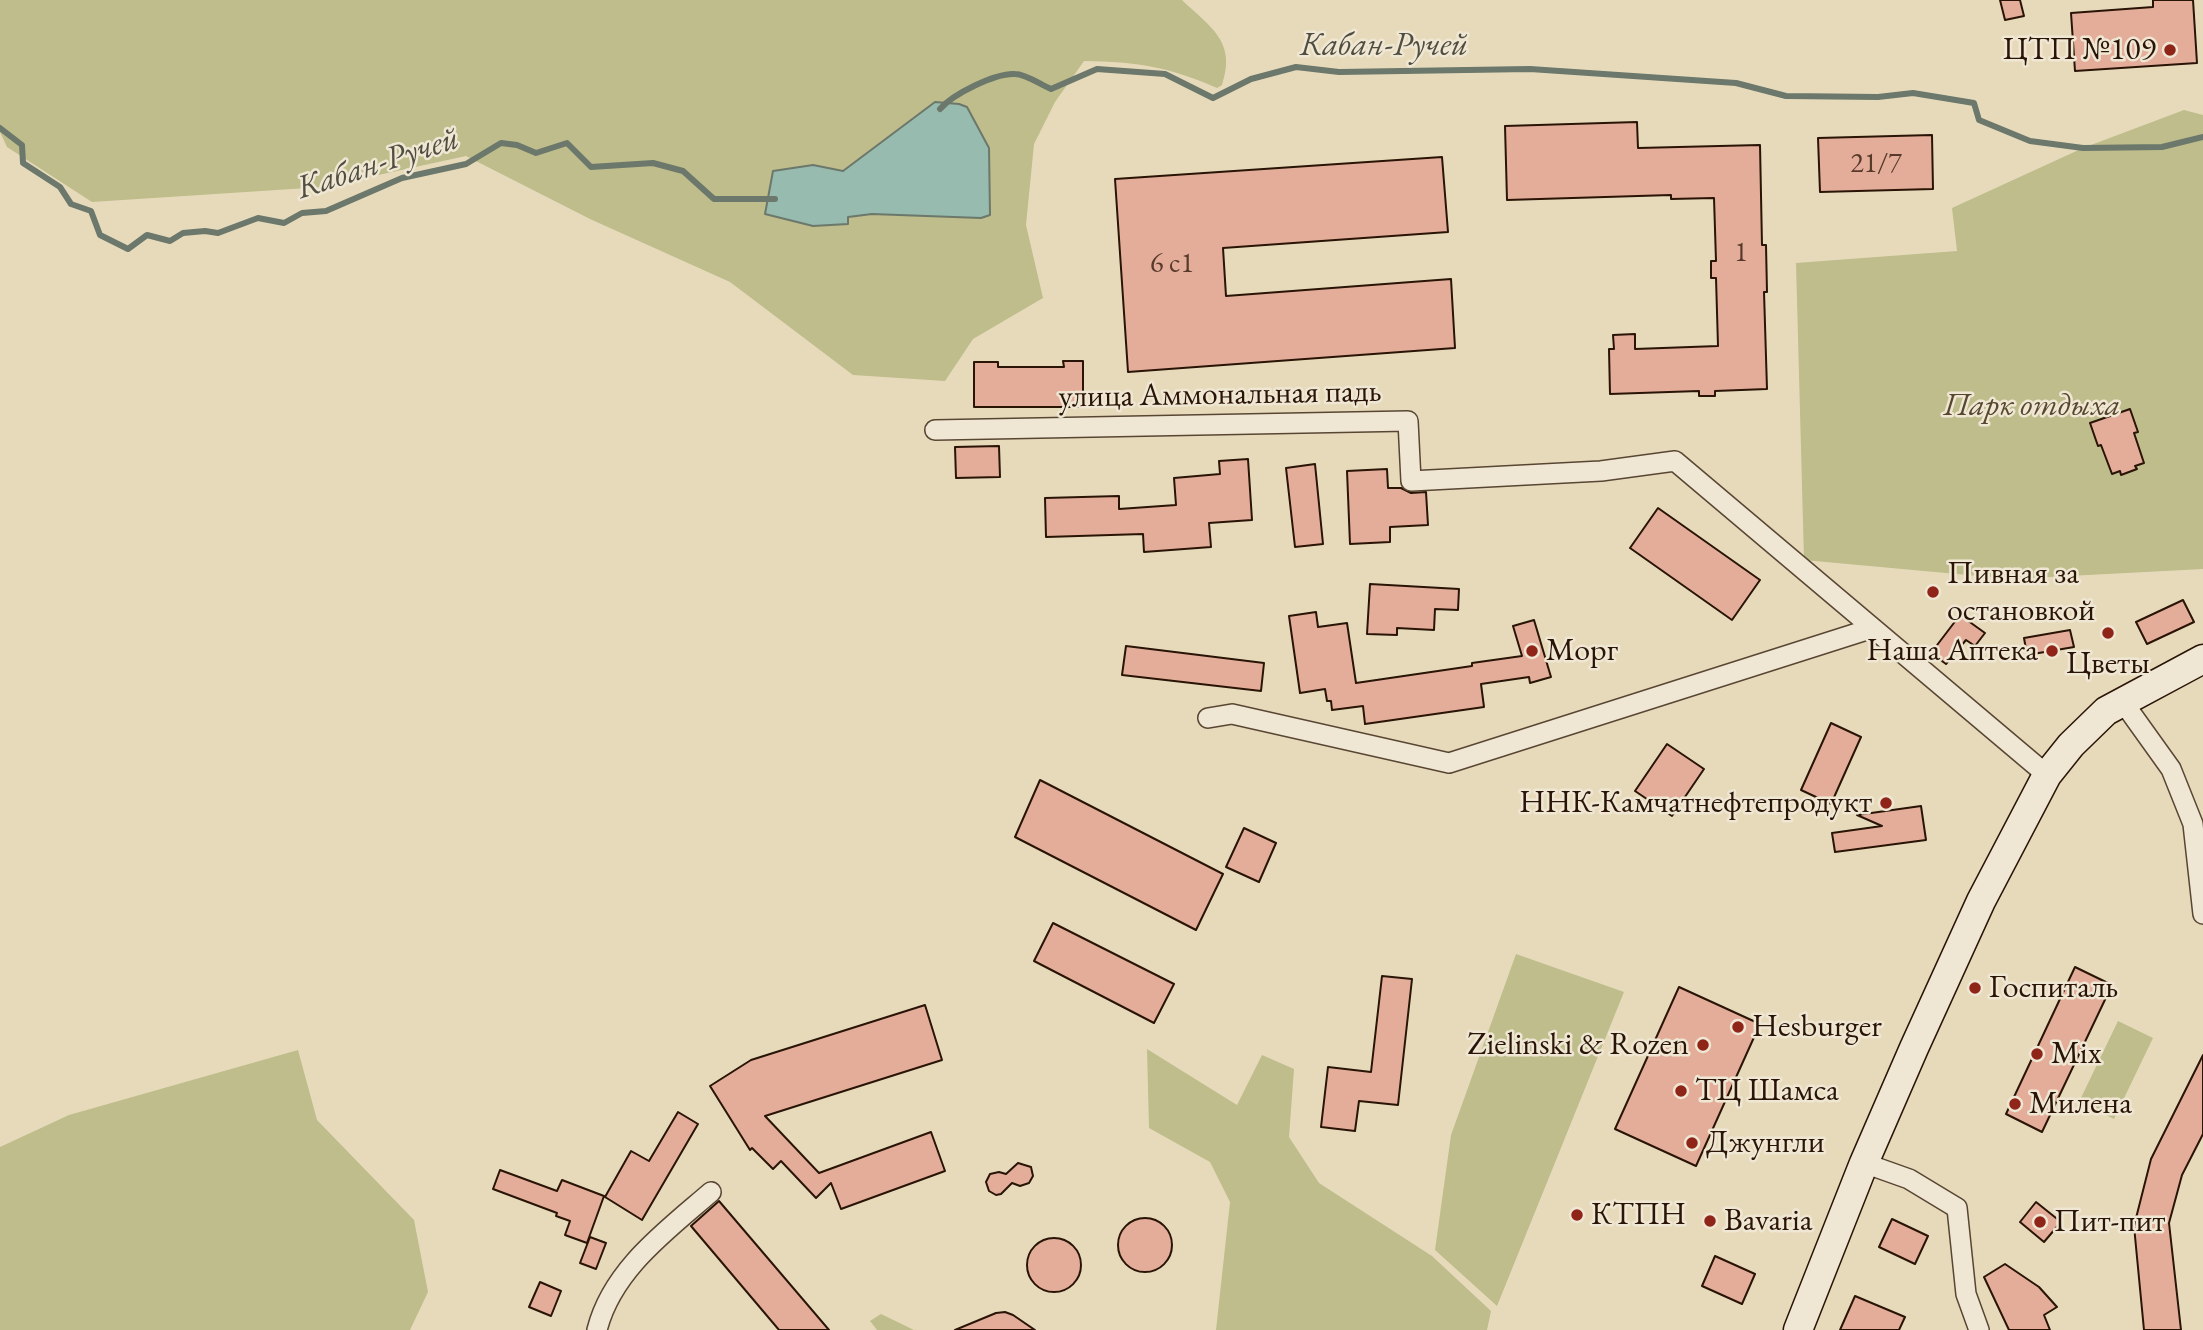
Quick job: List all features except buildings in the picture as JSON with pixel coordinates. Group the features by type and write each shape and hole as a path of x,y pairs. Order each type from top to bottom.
{"main road":[{"path":"1798,1330 1864,1163 1981,901 2047,775 2106,711 2203,659"}],"street":[{"name":"улица Аммональная падь","path":"935,430 1408,421 1411,481 1601,471 1675,461 2047,775"},
{"path":"1208,718 1232,714 1449,763 1873,628"},
{"path":"2123,702 2171,769 2193,824 2203,914"},
{"path":"1864,1163 1909,1179 1956,1208 1966,1294 1979,1330"},
{"path":"597,1330 602,1311 638,1258 711,1192"}],"green space":[{"path":"0,0 1182,0 1218,36 1226,57 1226,70 1222,85 1217,88 1152,67 1084,61 1055,102 1034,144 1026,225 1043,298 973,339 945,381 853,375 730,282 590,219 466,156 323,187 92,202 7,147 0,132"},
{"name":"Парк отдыха","path":"2184,110 2203,115 2203,569 2011,579 1804,560 1796,263 1957,251 1952,208 2083,148"},
{"path":"1516,954 1624,992 1497,1306 1435,1250 1451,1135"},
{"path":"2118,1021 2153,1038 2114,1119 2079,1102"},
{"path":"1147,1049 1237,1105 1262,1055 1294,1069 1289,1137 1319,1183 1432,1256 1491,1311 1487,1330 1216,1330 1230,1202 1210,1162 1149,1128"},
{"path":"298,1050 317,1120 414,1220 428,1292 410,1330 0,1330 0,1147 69,1115"},
{"path":"881,1314 914,1330 877,1330 870,1321"}],"water":[{"path":"935,102 967,107 989,148 990,215 981,218 872,214 848,217 848,224 813,226 765,214 773,171 813,165 843,171"}],"waterway":[{"name":"Кабан-Ручей","path":"940,109 954,97 975,86 997,77 1015,74 1051,89 1097,69 1165,74 1213,98 1251,79 1296,67 1339,72 1530,69 1736,83 1786,96 1878,97 1913,93 1974,103 1979,120 2030,141 2083,148 2162,147 2203,137"},
{"name":"Кабан-Ручей","path":"0,128 22,145 23,163 60,187 71,204 91,211 100,235 128,249 147,235 170,241 183,233 218,233 258,218 284,223 302,213 326,211 402,178 466,164 501,143 517,145 536,153 567,143 591,167 653,163 683,171 714,199 775,199"}],"place":[{"name":"ЦТП №109","path":"2170,50"},
{"name":"Пивная за остановкой","path":"1933,592"},
{"name":"Цветы","path":"2108,633"},
{"name":"Морг","path":"1532,651"},
{"name":"Наша Аптека","path":"2052,651"},
{"name":"ННК-Камчатнефтепродукт","path":"1886,803"},
{"name":"Госпиталь","path":"1975,988"},
{"name":"Hesburger","path":"1738,1027"},
{"name":"Zielinski & Rozen","path":"1703,1045"},
{"name":"Mix","path":"2037,1054"},
{"name":"ТЦ Шамса","path":"1681,1091"},
{"name":"Милена","path":"2015,1104"},
{"name":"Джунгли","path":"1692,1143"},
{"name":"КТПН","path":"1577,1215"},
{"name":"Bavaria","path":"1710,1221"},
{"name":"Пит-пит","path":"2040,1222"}]}
